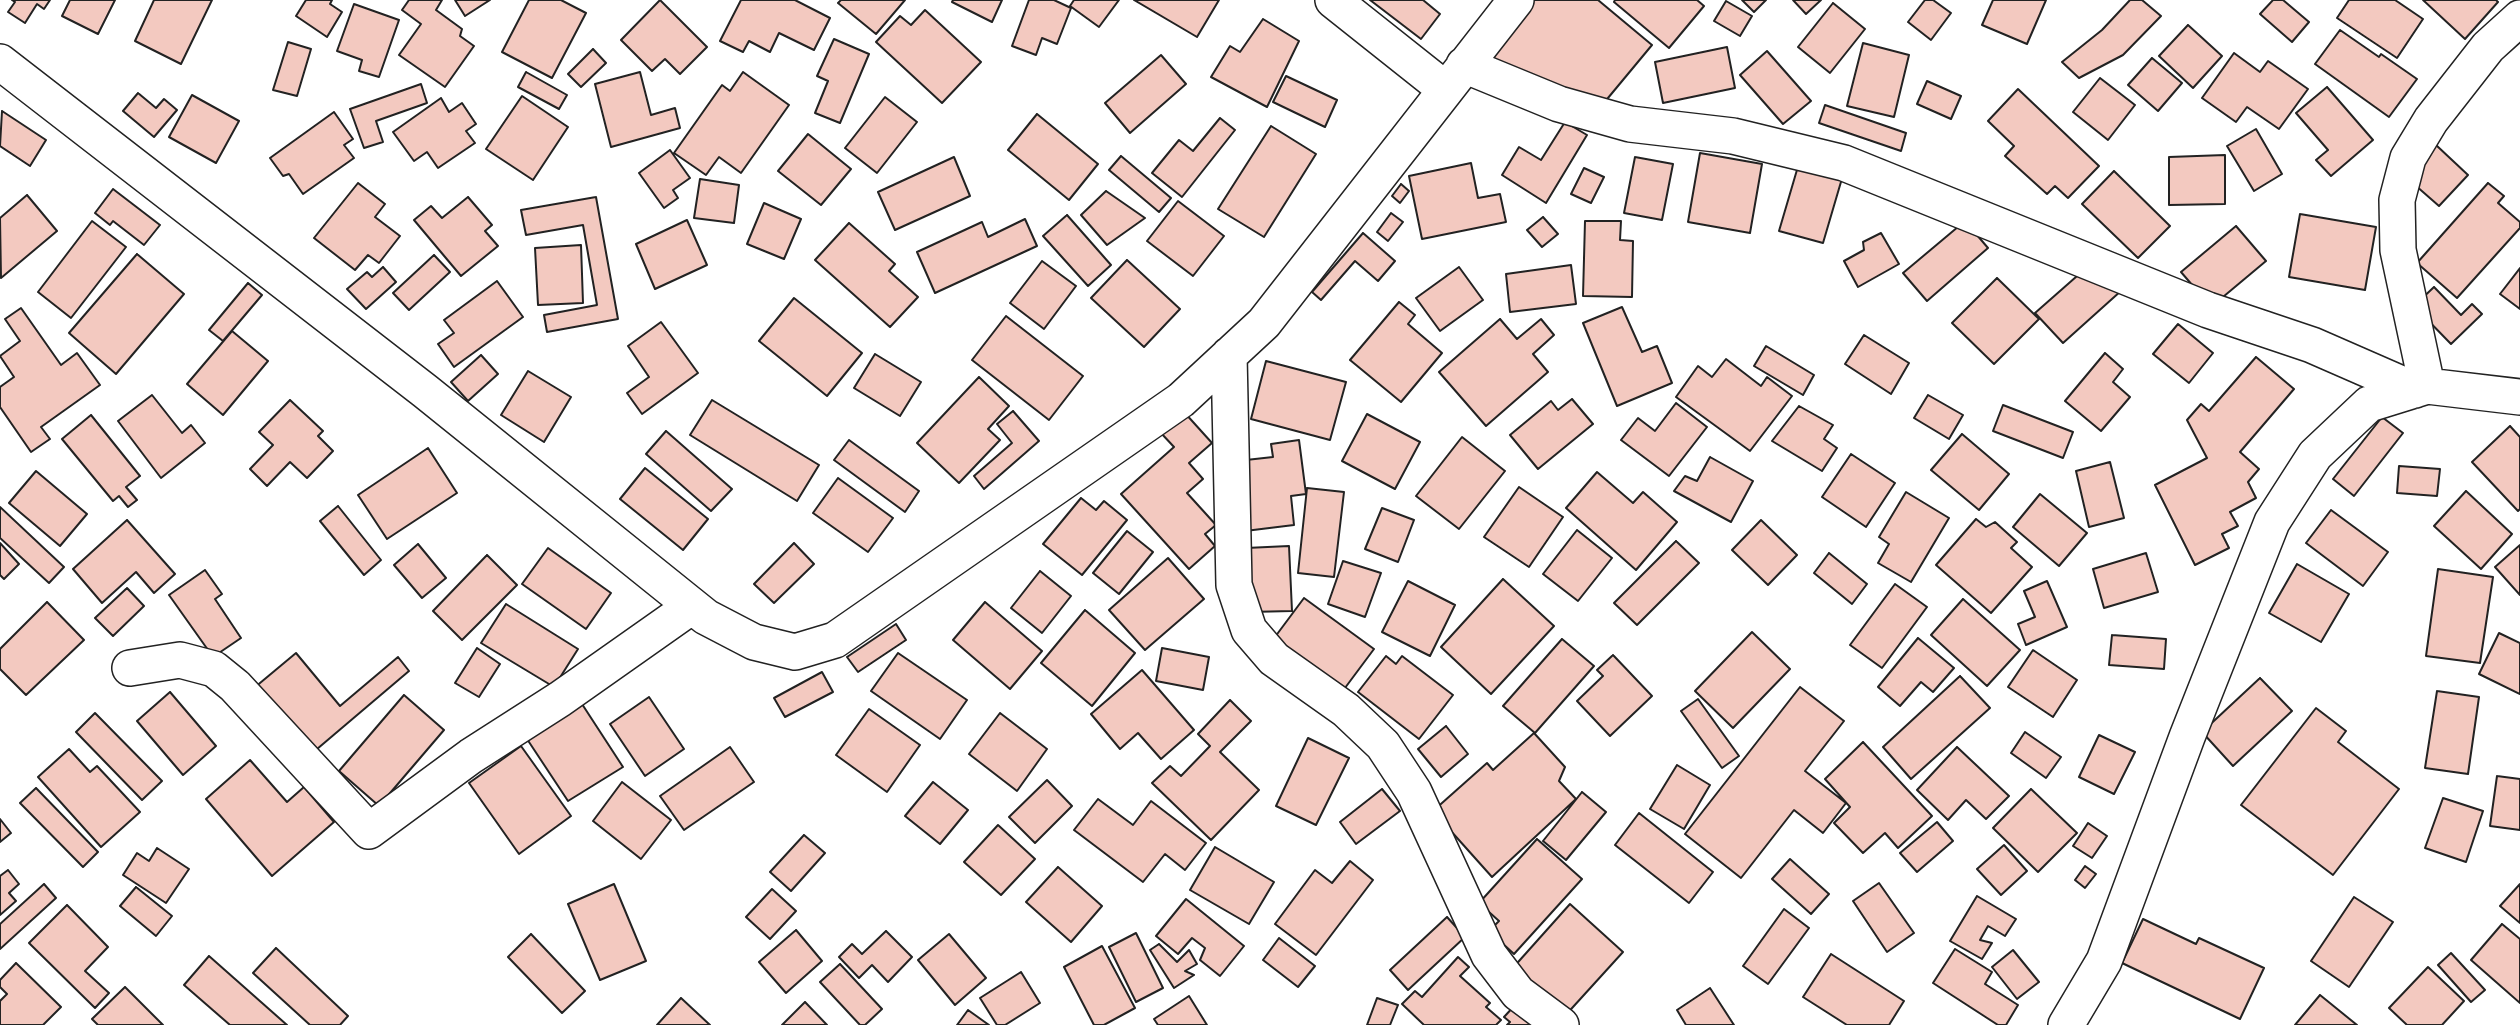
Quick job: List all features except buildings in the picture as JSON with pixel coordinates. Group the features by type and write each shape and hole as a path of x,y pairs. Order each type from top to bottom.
{"street":[{"path":"1333,0 1454,77 1630,124 1733,136 1844,163 2208,310 2312,345 2421,388 2520,397"},
{"path":"0,62 404,374 706,617 754,642 795,652 835,640 1181,400 1264,323 1516,0"},
{"path":"2421,388 2398,250 2397,200 2408,158 2431,120 2488,47 2520,18"},
{"path":"1229,355 1234,584 1249,630 1275,659 1346,710 1383,745 1414,792 1489,955 1518,993 1561,1025"},
{"path":"2066,1025 2104,961 2187,737 2272,522 2315,455 2369,404 2421,388"},
{"path":"130,668 180,660 214,669 235,686 369,831 471,756 560,699 692,606"}]}
